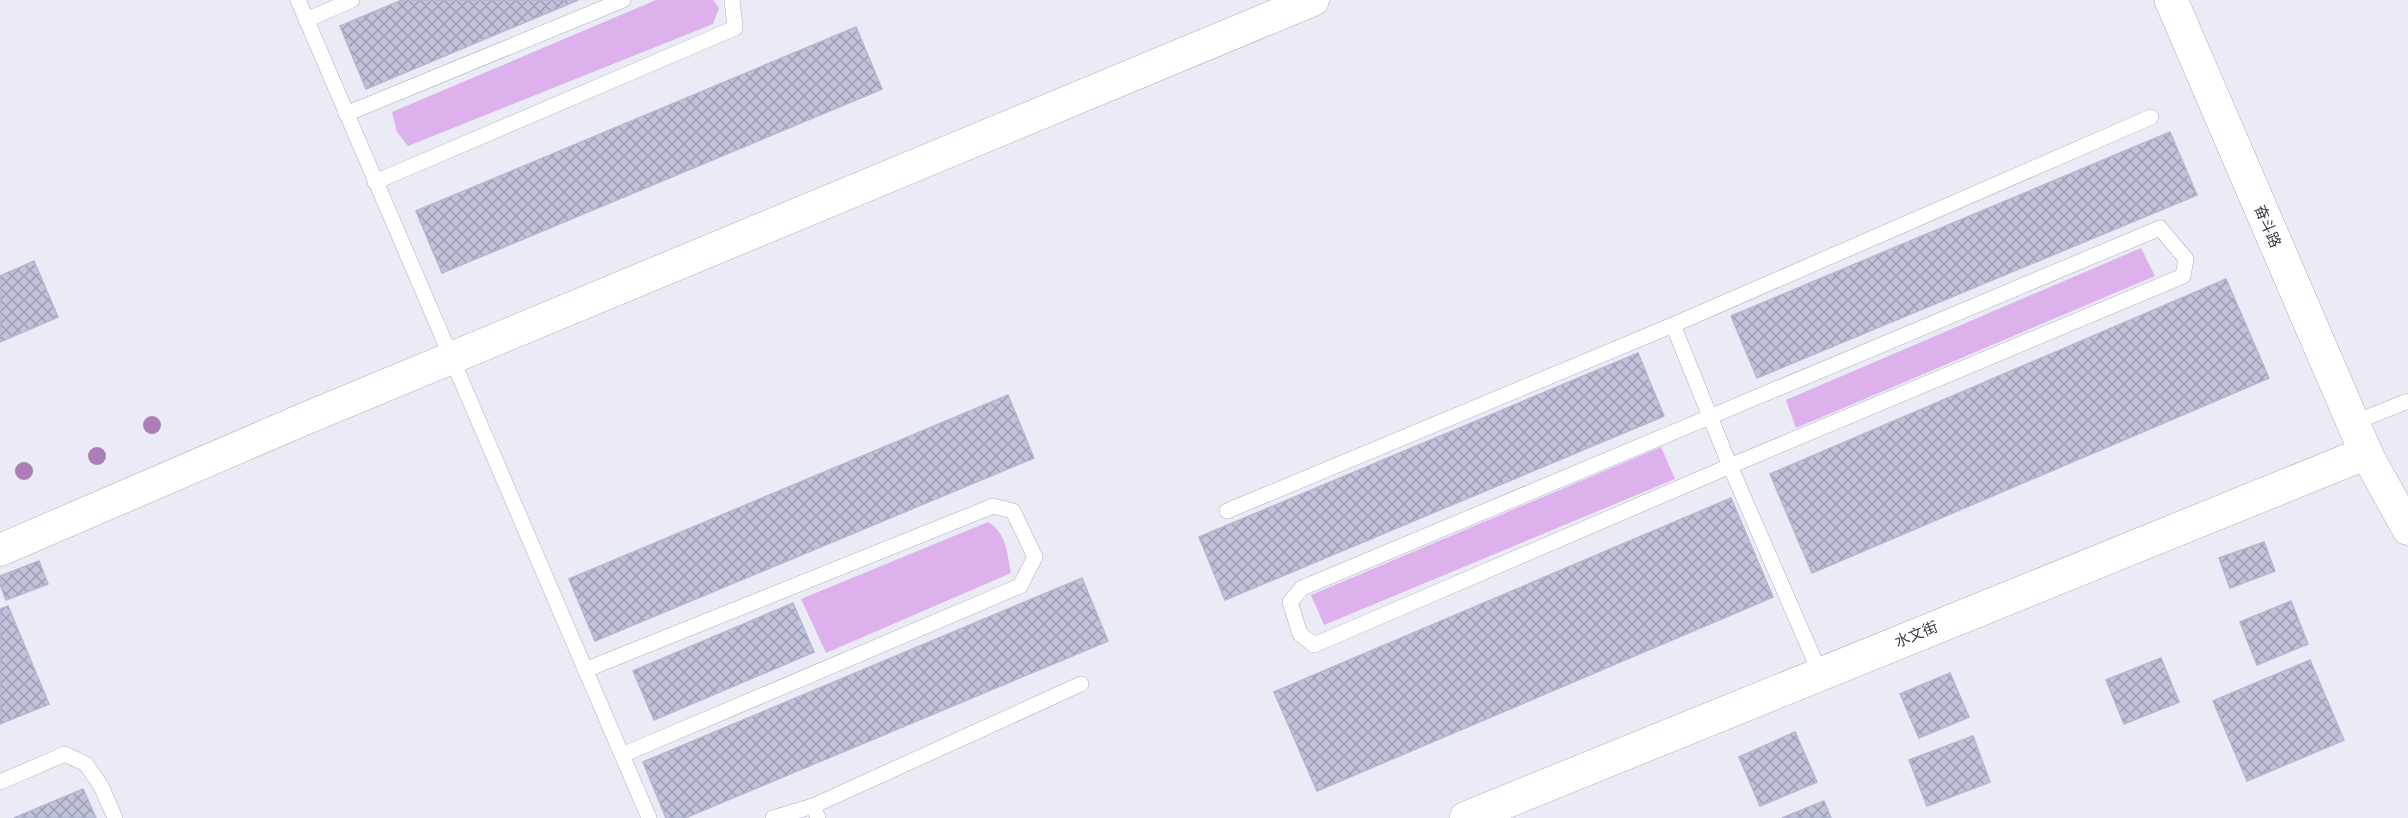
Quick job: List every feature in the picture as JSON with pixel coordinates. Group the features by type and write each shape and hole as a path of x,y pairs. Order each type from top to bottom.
{"street":[{"path":"0,550 450,358 1313,0"},
{"name":"奋斗路","path":"2171,0 2366,453"},
{"path":"2366,453 2408,529"},
{"name":"水文街","path":"1466,818 2366,453"}],"lane":[{"path":"298,0 649,818"},
{"path":"306,20 352,0"},
{"path":"346,114 622,0"},
{"path":"375,182 735,28 732,0"},
{"path":"1227,511 1673,325 2151,117"},
{"path":"2160,228 2186,259 2183,276 1730,466 1314,645 1300,634 1290,602 1302,588 1711,417 2160,228"},
{"path":"1673,325 1730,466 1820,673"},
{"path":"2353,423 2408,401"},
{"path":"585,670 993,506 1014,511 1035,557 1020,586 621,755"},
{"path":"773,818 815,812 1082,684"},
{"path":"0,782 65,754 86,764 101,786 115,818"}],"shaded area":[{"path":"656,0 713,0 719,8 713,24 408,146 397,132 392,112"},
{"path":"2141,248 2155,276 1796,428 1786,400"},
{"path":"1661,447 1675,479 1324,625 1311,595"},
{"path":"988,522 1003,538 1011,573 826,653 801,599"}],"building":[{"path":"402,0 578,0 366,89 340,26"},
{"path":"856,27 882,89 442,273 416,211"},
{"path":"2170,132 2197,195 1757,378 1731,316"},
{"path":"34,261 58,317 0,342 0,276"},
{"path":"2226,279 2269,378 1812,573 1770,474"},
{"path":"1638,353 1664,416 1225,600 1199,537"},
{"path":"1008,395 1034,458 595,641 569,579"},
{"path":"1731,498 1773,597 1317,791 1274,692"},
{"path":"2264,542 2275,571 2230,588 2219,558"},
{"path":"39,561 48,584 6,600 0,584 0,576"},
{"path":"1082,578 1108,641 685,818 666,818 643,762"},
{"path":"2291,601 2308,644 2257,665 2240,622"},
{"path":"793,603 814,652 654,720 633,671"},
{"path":"8,606 49,704 0,724 0,609"},
{"path":"2161,658 2179,702 2124,724 2106,680"},
{"path":"2310,660 2344,740 2247,781 2213,701"},
{"path":"1950,673 1969,717 1919,738 1900,694"},
{"path":"1795,732 1817,782 1760,806 1739,757"},
{"path":"1973,736 1990,782 1927,806 1909,760"},
{"path":"83,789 96,818 14,818"},
{"path":"1824,801 1831,818 1782,818"}]}
